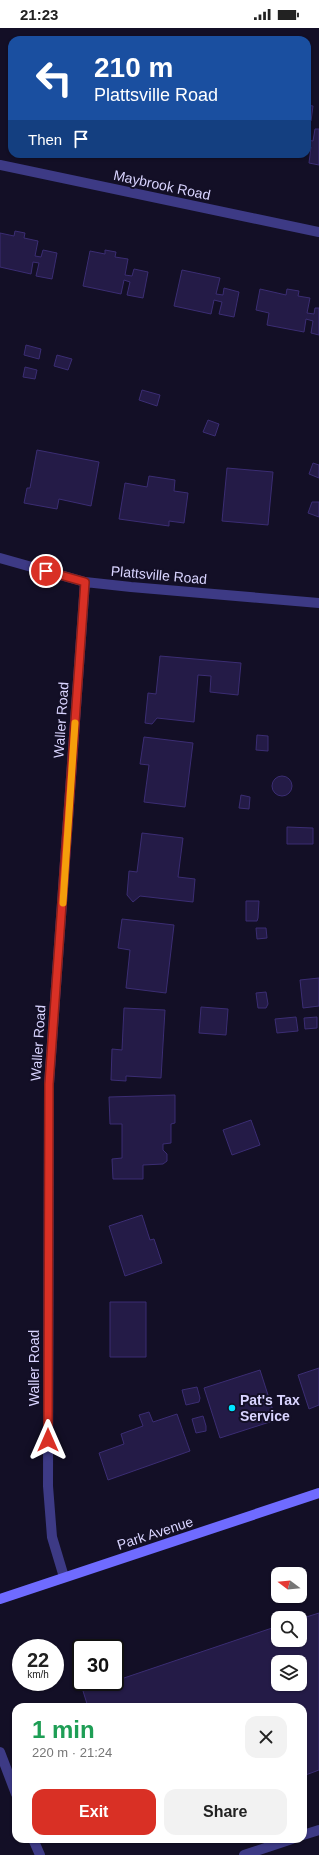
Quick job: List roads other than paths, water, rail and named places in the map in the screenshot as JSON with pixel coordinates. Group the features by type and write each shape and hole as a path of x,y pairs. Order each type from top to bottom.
{"main road":[{"name":"Park Avenue","path":"0,1599 319,1493"}],"street":[{"name":"Maybrook Road","path":"0,165 319,232"},
{"name":"Plattsville Road","path":"0,558 85,582 319,603"},
{"name":"Waller Road","path":"64,1577 52,1537 48,1486 49,1084 85,582"},
{"path":"0,1752 12,1784"},
{"path":"307,1834 319,1830"},
{"path":"35,1843 40,1855"},
{"path":"244,1855 280,1843"}],"place":[{"name":"Pat's Tax Service","path":"232,1408"}]}
